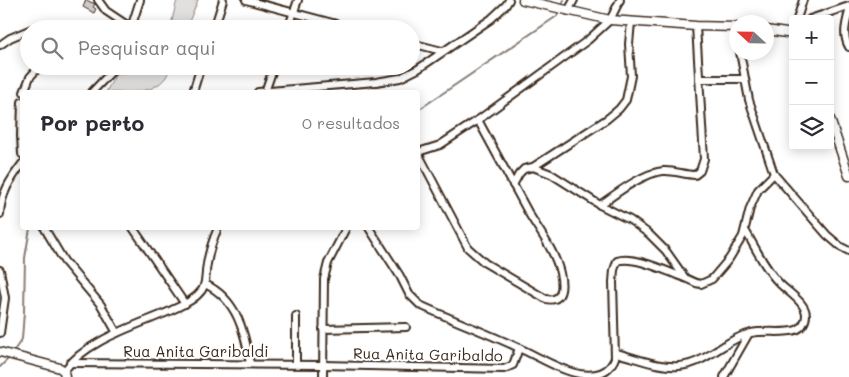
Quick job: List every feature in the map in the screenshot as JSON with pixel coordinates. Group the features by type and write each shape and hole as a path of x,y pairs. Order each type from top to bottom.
{"street":[{"path":"98,0 106,12 119,20"},
{"path":"134,20 140,0"},
{"path":"217,20 224,0"},
{"path":"246,0 321,20"},
{"path":"291,20 298,0"},
{"path":"420,68 491,19 509,0"},
{"path":"523,0 540,2 568,11 610,20 729,28"},
{"path":"568,11 574,0"},
{"path":"420,151 440,145 478,120 588,40 610,20 620,0"},
{"path":"798,15 803,0"},
{"path":"822,15 849,6"},
{"path":"849,11 845,28 845,37 849,47"},
{"path":"513,185 524,169 533,166 607,118 619,109 626,100 631,76 629,44 631,22"},
{"path":"600,205 622,190 657,172 664,170 695,175 700,172 704,159 696,26"},
{"path":"774,31 789,33"},
{"path":"0,45 20,34"},
{"path":"420,45 442,51"},
{"path":"741,60 749,100 774,174 827,235 849,251"},
{"path":"25,90 32,75"},
{"path":"94,90 108,75"},
{"path":"194,90 199,75"},
{"path":"262,90 270,75"},
{"path":"284,90 376,82 400,78 406,75"},
{"path":"699,79 745,80"},
{"path":"420,156 468,248 485,262 546,299 557,299 560,295 562,283 554,258 478,120"},
{"path":"834,131 849,176"},
{"path":"533,166 630,220 649,234 666,251 685,278"},
{"path":"0,214 6,188 20,167"},
{"path":"370,230 400,276 409,294 420,305 558,366 581,374 602,374 613,364 616,352 613,282 617,261 624,259 638,262 701,284 712,280 739,244 758,190 774,174"},
{"path":"45,230 64,261 101,304 117,333"},
{"path":"134,230 185,304"},
{"path":"2,353 63,372 70,363 85,351 117,333 194,299 205,284 207,265 217,230"},
{"path":"323,377 324,279 328,263 345,230"},
{"path":"616,352 677,366 694,363 703,359 749,334 797,330 803,324 806,314 803,306 775,279 745,230"},
{"path":"0,270 5,298 0,333"},
{"path":"205,284 220,292 239,320 250,364"},
{"path":"296,316 296,364"},
{"path":"323,329 406,327"},
{"path":"724,377 749,334"},
{"name":"Rua Anita Garibaldo","path":"322,365 504,369 513,366 519,348"},
{"name":"Rua Anita Garibaldi","path":"70,363 322,365"}],"shaded area":[{"path":"177,0 198,0 190,20 172,20"},
{"path":"115,75 167,75 160,83 146,90 107,90"}],"building":[{"path":"86,0 95,4 93,7 96,9 94,13 83,7"}],"waterway":[{"path":"561,7 564,0"},
{"path":"420,109 557,16 559,11"},
{"path":"13,352 22,339 25,258 30,230"},
{"path":"0,367 9,358"}]}
